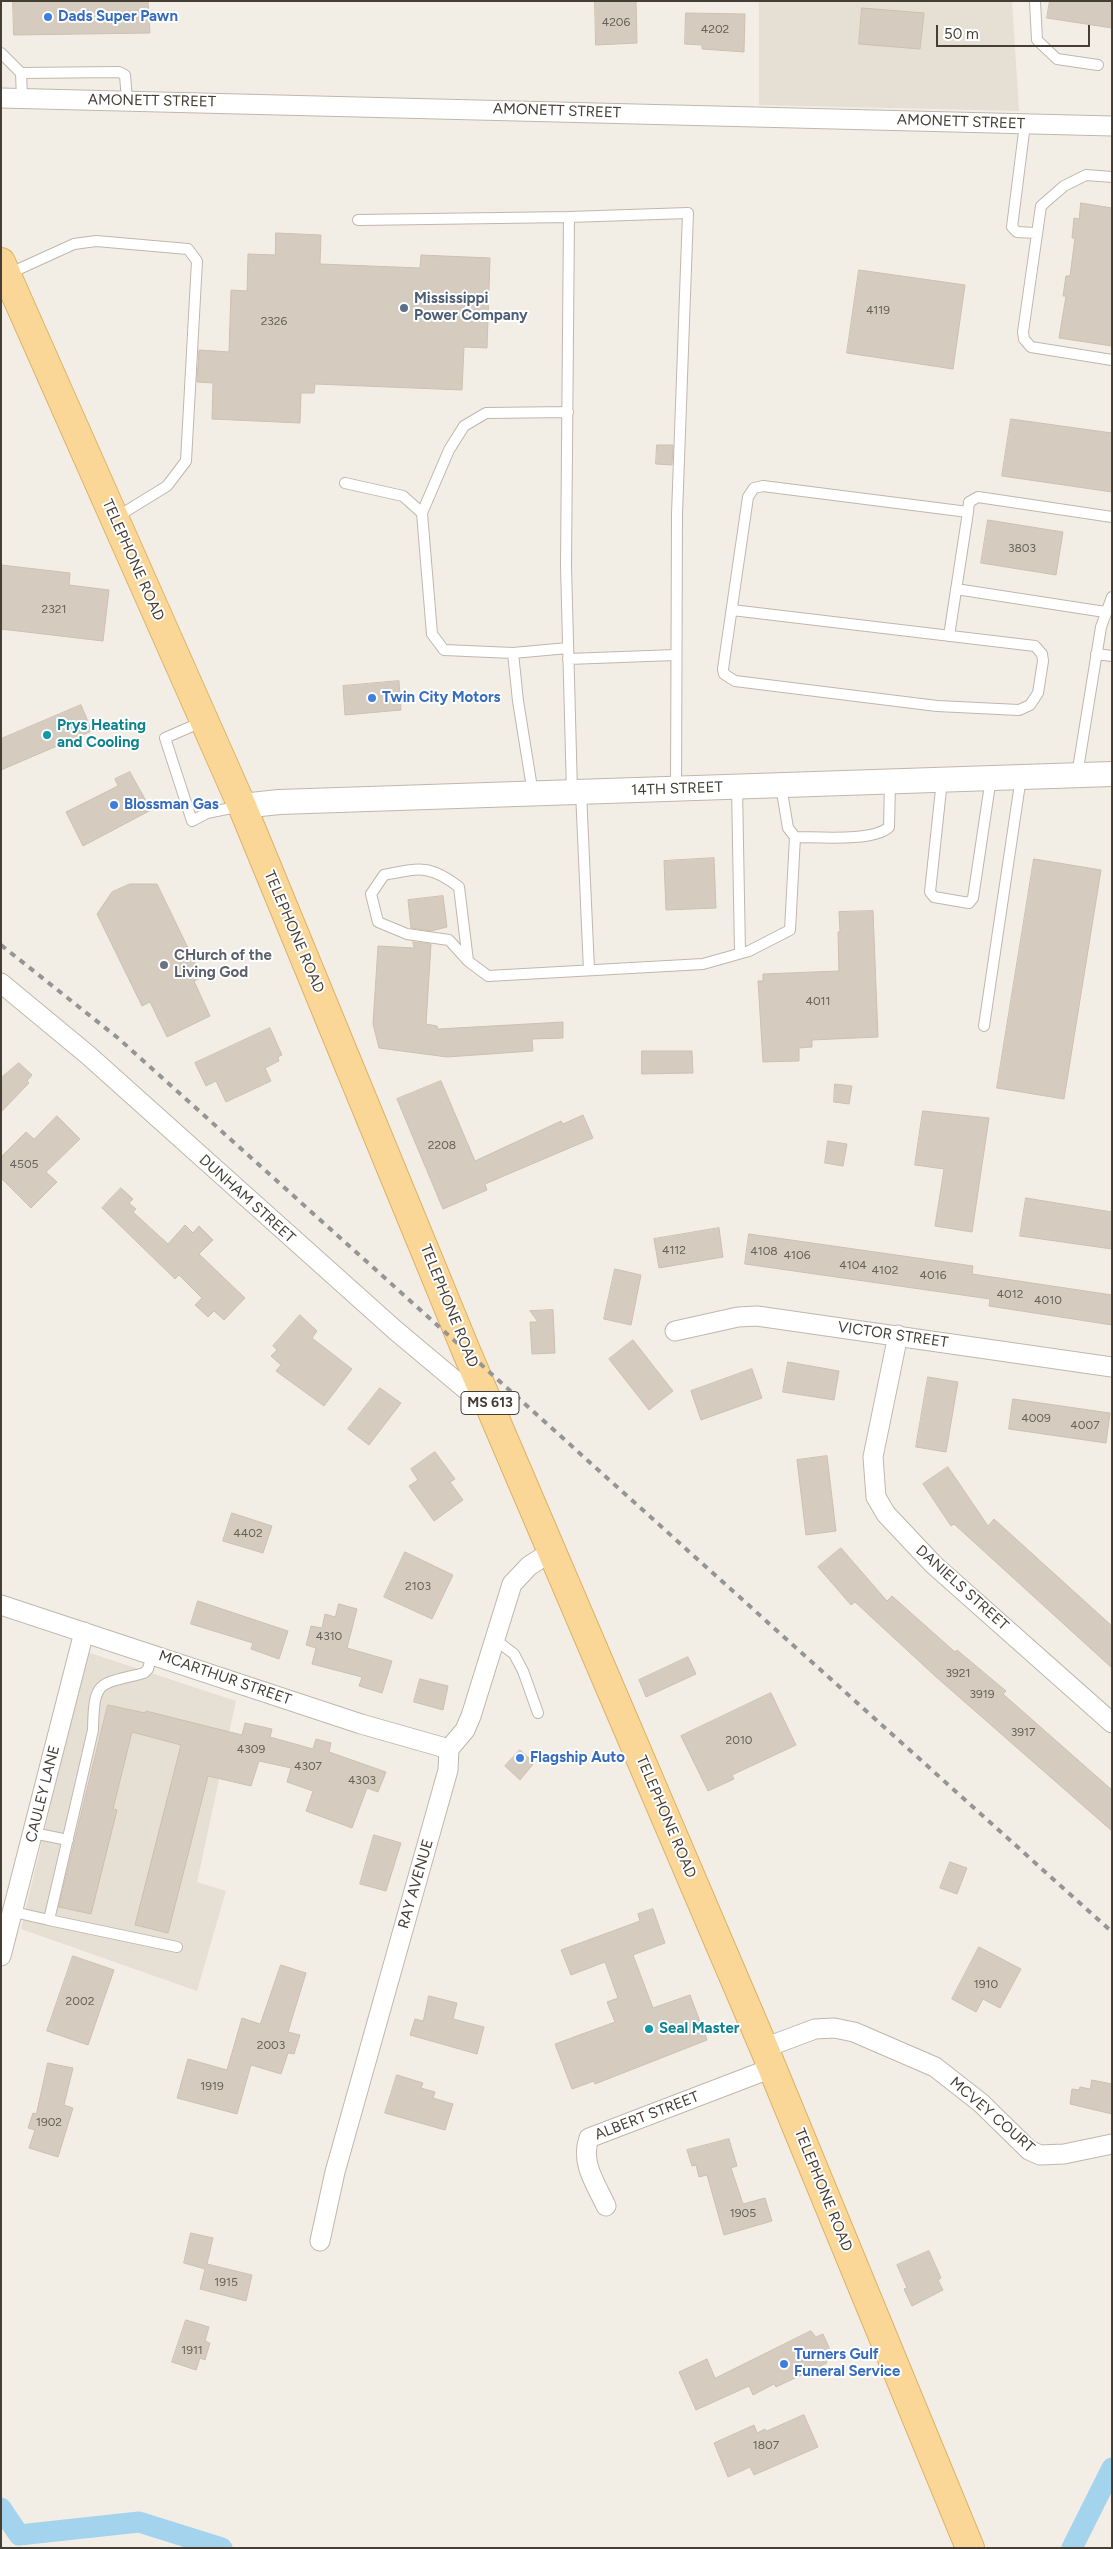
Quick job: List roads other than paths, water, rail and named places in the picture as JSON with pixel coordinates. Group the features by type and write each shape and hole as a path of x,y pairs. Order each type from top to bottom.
{"main road":[{"name":"TELEPHONE ROAD","path":"4,268 242,806 467,1353 768,2058 970,2548"}],"street":[{"name":"AMONETT STREET","path":"1,98 1112,126"},
{"name":"14TH STREET","path":"242,806 279,802 1112,774"},
{"name":"DUNHAM STREET","path":"1,983 88,1055 395,1330 494,1413"},
{"name":"VICTOR STREET","path":"675,1331 738,1317 757,1316 1112,1367"},
{"name":"DANIELS STREET","path":"898,1335 873,1457 876,1497 886,1514 934,1565 1112,1722"},
{"path":"450,1749 465,1730 471,1716 493,1638 512,1584 529,1566 552,1551"},
{"name":"MCARTHUR STREET","path":"1,1605 361,1724 450,1749"},
{"name":"CAULEY LANE","path":"1,1956 14,1912 84,1632"},
{"name":"RAY AVENUE","path":"320,2241 335,2172 448,1770 450,1749"},
{"name":"MCVEY COURT","path":"768,2058 815,2029 834,2028 854,2032 935,2067 981,2103 1028,2150 1040,2155 1064,2154 1112,2144"},
{"name":"ALBERT STREET","path":"606,2206 586,2162 586,2147 589,2138 768,2058"}],"lane":[{"path":"1035,1 1037,40 1058,59 1098,65"},
{"path":"1,53 21,73 22,98"},
{"path":"21,73 119,72 125,75 127,101"},
{"path":"1025,124 1012,227 1017,232 1036,234"},
{"path":"1112,177 1086,175 1064,186 1041,206 1023,332 1024,339 1031,347 1112,360"},
{"path":"358,220 688,213 676,514 676,789"},
{"path":"569,217 566,566 568,659 589,970"},
{"path":"4,268 74,244 96,241 188,249 197,261 186,461 167,486 115,518"},
{"path":"568,412 486,413 464,426 449,450 422,513 432,634 444,650 513,653 568,648"},
{"path":"345,483 403,496 422,513"},
{"path":"732,610 1035,646 1042,654 1043,661 1038,693 1030,705 1019,710 937,706 735,681 724,674 723,668 748,497 754,488 763,486 968,512"},
{"path":"949,636 969,502 978,497 1112,517"},
{"path":"956,590 1105,612"},
{"path":"1077,775 1096,654 1105,612 1112,597"},
{"path":"513,653 518,701 533,794"},
{"path":"1096,654 1112,656"},
{"path":"568,659 675,655"},
{"path":"204,721 165,738 192,821 207,813 242,806"},
{"path":"984,1026 1022,777"},
{"path":"942,780 930,892 934,898 969,903 973,898 990,778"},
{"path":"796,837 846,837 884,832 889,827 890,820 890,782"},
{"path":"468,961 459,887 440,873 423,870 415,869 384,875 371,894 378,922 407,934 448,940 468,961 488,976 703,964 740,953 790,930 796,837 788,828 781,786"},
{"path":"737,787 740,953"},
{"path":"493,1638 514,1654 523,1671 538,1713"},
{"path":"49,1920 93,1730 93,1711 98,1690 103,1684 144,1673 148,1669 152,1654"},
{"path":"33,1833 68,1840"},
{"path":"14,1912 177,1947"}],"waterway":[{"path":"1072,2548 1112,2468"},
{"path":"1,2508 19,2535 139,2522 222,2548"}],"railway":[{"path":"1,945 118,1038 1112,1932"}],"place":[{"name":"Dads Super Pawn","path":"48,17"},
{"name":"Mississippi Power Company","path":"404,308"},
{"name":"Twin City Motors","path":"372,698"},
{"name":"Prys Heating and Cooling","path":"47,735"},
{"name":"Blossman Gas","path":"114,805"},
{"name":"CHurch of the Living God","path":"164,965"},
{"name":"Flagship Auto","path":"520,1758"},
{"name":"Seal Master","path":"649,2029"},
{"name":"Turners Gulf Funeral Service","path":"784,2364"}]}
